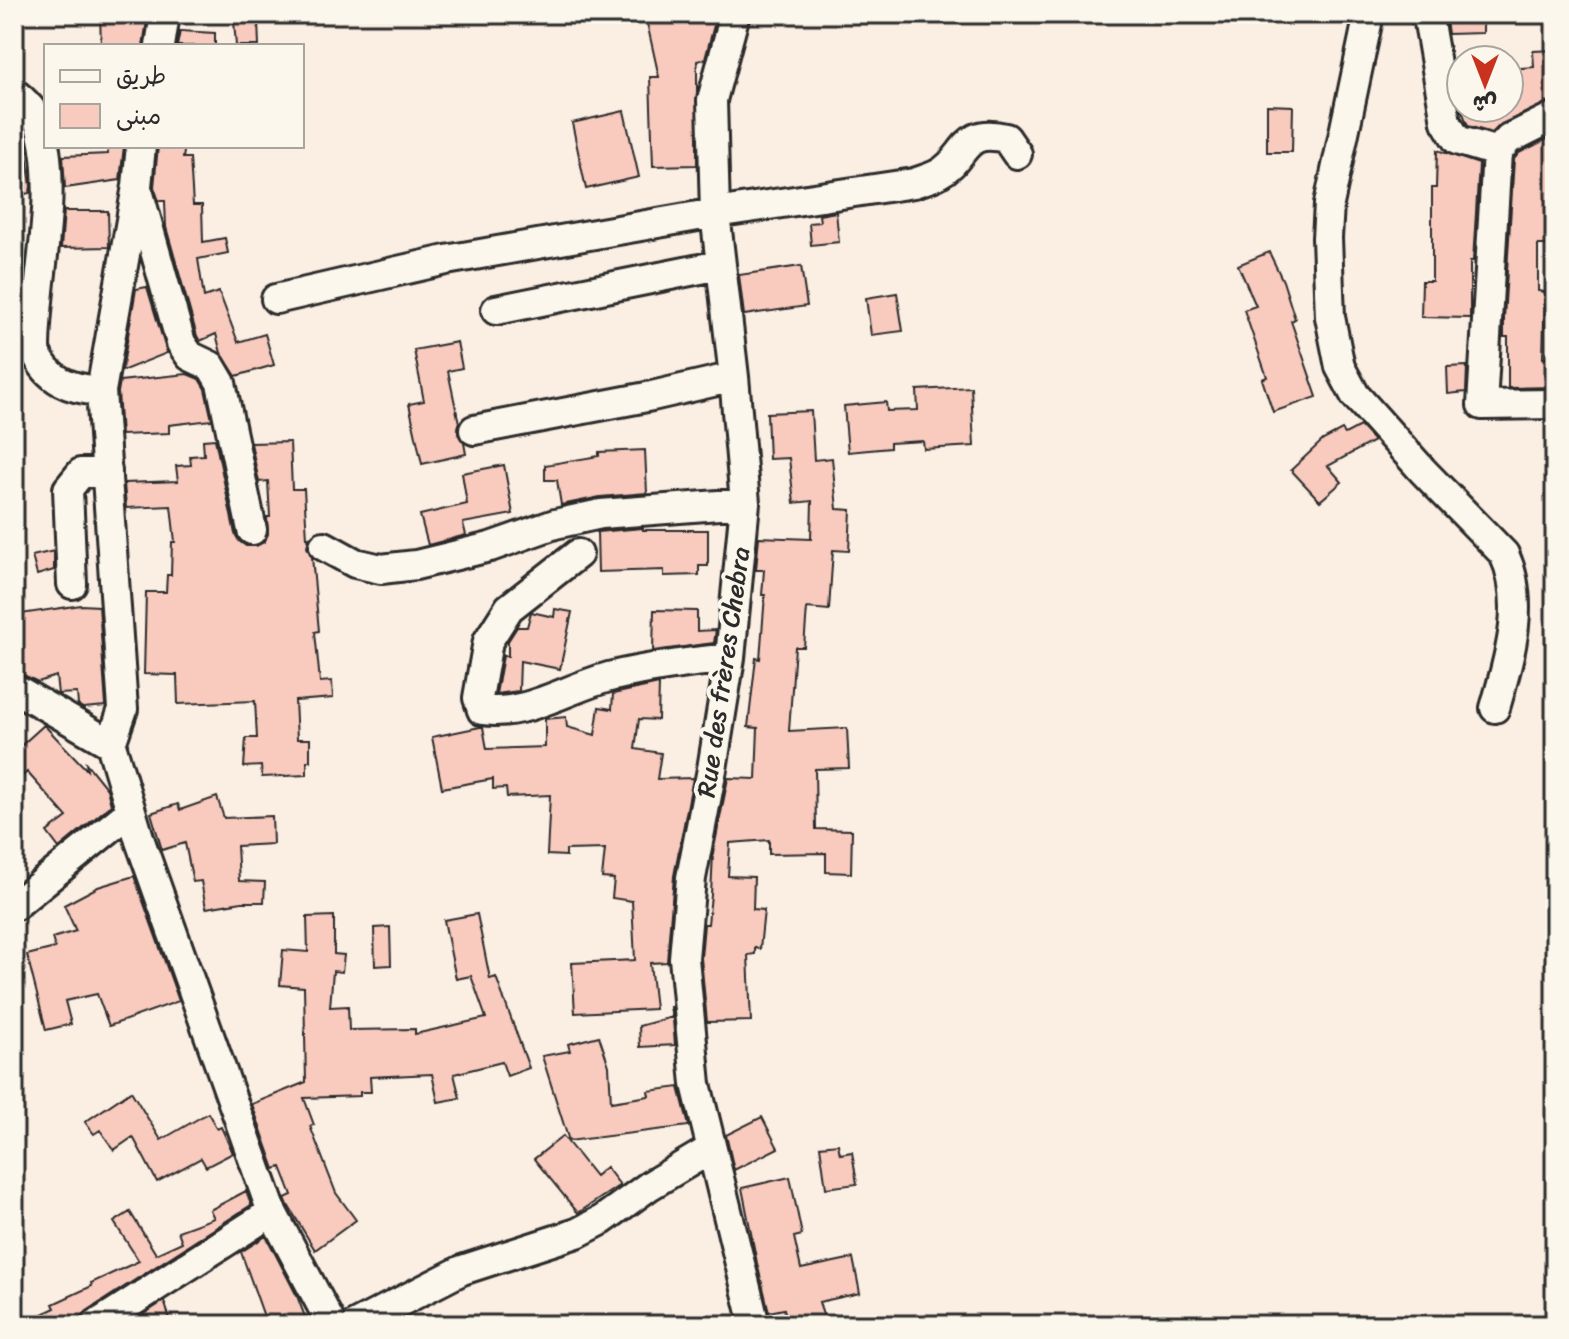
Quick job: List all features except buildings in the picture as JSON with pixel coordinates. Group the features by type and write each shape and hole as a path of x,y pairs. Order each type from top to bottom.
{"street":[{"path":"160,44 165,14"},
{"name":"Rue des frères Chebra","path":"735,14 712,100 715,213 745,503 730,658 691,878 684,958 696,1084 755,1325"},
{"path":"1369,14 1329,204 1330,317 1340,367 1355,395 1504,554 1512,571 1517,603 1507,667 1495,708"},
{"path":"1424,14 1428,17 1446,122 1457,140 1497,152"},
{"path":"14,93 29,105 42,131 47,187 25,353 40,363 55,380 76,389 101,391"},
{"path":"1555,116 1509,139 1497,152 1482,405 1555,404"},
{"path":"276,299 446,260 715,213 914,183 940,174 970,140 992,134 1006,138 1017,154"},
{"path":"141,148 101,391 123,709 111,744 131,811 272,1212 332,1325"},
{"path":"137,186 181,343 190,356 211,366 221,383 252,530"},
{"path":"496,310 720,265"},
{"path":"474,430 734,377"},
{"path":"72,584 68,489 81,473 107,471"},
{"path":"324,546 355,563 381,569 416,565 555,524 601,514 745,503"},
{"path":"578,554 509,608 488,641 478,689 482,710 500,713 612,676 687,662 730,658"},
{"path":"14,688 111,744"},
{"path":"14,906 131,811"},
{"path":"355,1325 462,1270 577,1233 711,1149"},
{"path":"96,1325 272,1212"}]}
